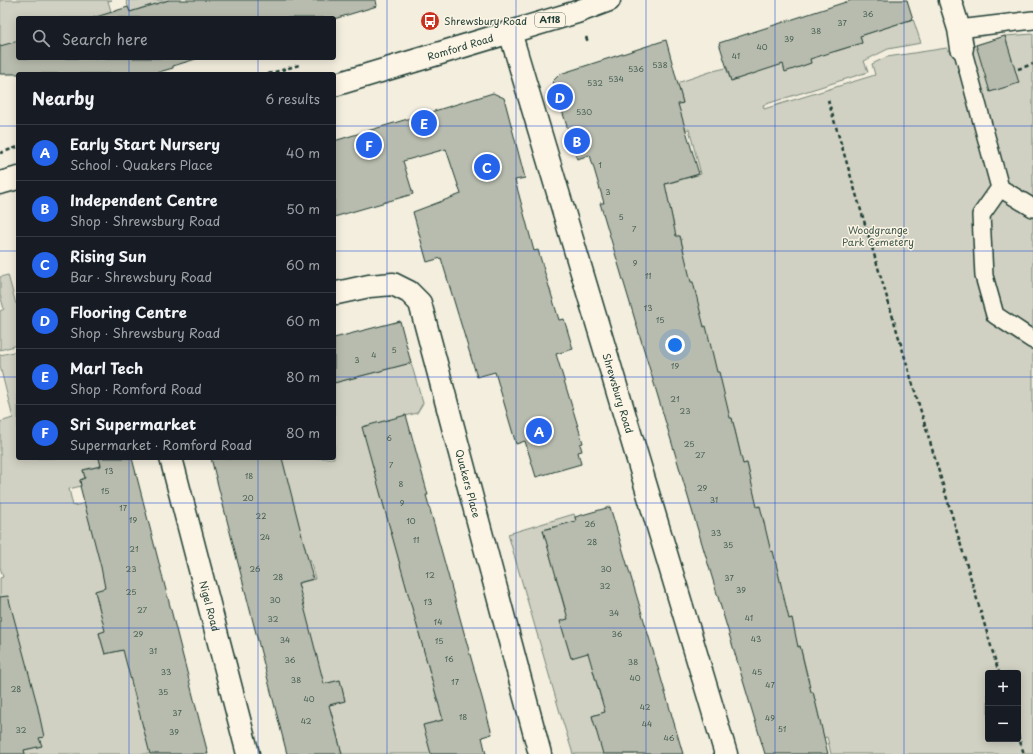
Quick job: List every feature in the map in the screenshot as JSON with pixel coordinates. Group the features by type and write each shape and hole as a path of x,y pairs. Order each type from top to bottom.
{"street":[{"name":"Romford Road","path":"336,84 577,12 609,0"},
{"path":"950,0 961,39"},
{"name":"Shrewsbury Road","path":"510,32 726,754"},
{"path":"0,183 16,179"},
{"name":"Quakers Place","path":"336,293 369,286 393,284 409,292 420,303 540,754"},
{"name":"Nigel Road","path":"172,460 248,754"}],"lane":[{"path":"1033,20 961,39 1000,188 1033,208"},
{"path":"1000,188 981,216 984,276 995,315 1033,340"}],"path":[{"path":"1018,69 1033,64"},
{"path":"275,72 299,65"},
{"path":"828,100 998,670"},
{"path":"0,152 16,148"},
{"path":"1020,742 1024,754"}],"green space":[{"path":"0,0 112,0 108,1 112,16 16,16 16,40 14,41 16,47 16,60 19,60 22,67 0,51"},
{"path":"126,0 169,0 163,16 154,16 151,5 130,12"},
{"name":"Woodgrange Park Cemetery","path":"913,19 921,43 888,49 864,61 868,72 763,105 764,109 875,75 872,64 887,57 947,48 949,51 1005,36 1033,34 1033,754 831,754 827,737 799,743 796,732 821,726 813,692 786,698 809,682 800,646 772,653 792,618 775,622 755,592 781,586 773,552 744,558 760,506 731,513 754,496 747,463 717,470 740,452 732,418 704,425 691,378 705,326 677,333 664,289 684,253 680,236 650,243 647,232 674,226 666,192 635,193 701,174 689,129 660,137 668,108 683,103 677,83 726,68 731,81 755,73 781,59 786,71 811,63 807,52 837,51 862,43 860,36"},
{"path":"8,275 16,304 16,346 0,350 0,311 4,309 0,295 0,277"},
{"path":"16,351 16,460 100,460 101,466 83,470 85,478 80,480 81,486 69,489 73,506 90,502 132,581 95,591 100,611 141,622 99,633 105,654 124,650 167,754 25,754 24,750 41,746 0,601 0,578 3,577 0,567 0,422 13,418 0,366 0,355"},
{"path":"411,363 423,403 417,413 363,427 436,695 458,710 441,715 442,720 424,725 452,754 342,754 331,711 311,716 310,710 345,701 340,680 324,684 279,588 315,579 310,559 301,561 278,460 336,460 336,382"},
{"path":"574,514 576,521 543,530 553,565 587,556 590,567 556,577 565,610 600,600 602,609 561,621 571,657 613,646 617,660 592,667 601,699 630,704 592,716 597,731 635,754 573,754 508,534"}],"building":[{"path":"169,0 376,0 377,6 336,18 336,16 99,16 128,7 130,12"},
{"path":"852,0 907,0 913,19 860,36 862,43 810,59 811,63 785,72 783,64 731,81 719,43"},
{"path":"1005,36 1019,83 990,92 976,45"},
{"path":"666,40 683,103 678,104 699,174 665,184 676,236 680,236 691,282 693,282 704,327 706,326 730,418 732,418 743,464 747,463 757,507 760,506 771,552 773,551 789,619 792,618 798,647 800,646 811,692 813,692 828,754 765,754 600,203 604,203 590,155 577,159 553,81 560,74"},
{"path":"16,42 16,60 192,60 159,72 16,72 16,74 0,74 0,46"},
{"path":"493,93 504,98 525,178 515,180 534,251 538,250 559,320 564,319 573,349 556,354 583,443 580,444 582,451 578,452 581,464 536,477 525,441 516,444 495,372 477,377 441,258 427,262 413,212 461,194 446,149 403,161 413,194 336,216 336,140"},
{"path":"400,321 411,363 336,382 336,337"},
{"path":"406,415 428,495 426,495 492,734 482,737 486,754 431,754 423,725 443,720 362,427"},
{"path":"100,460 133,460 208,754 150,754 123,650 105,654 99,633 105,631 95,591 105,588 80,486 80,480 85,478 83,470 101,466"},
{"path":"212,460 283,460 313,579 298,583 324,684 340,680 345,701 329,705 342,754 287,754"},
{"path":"610,507 683,754 603,754 592,716 605,712 588,653 571,658 560,621 568,619 543,530 576,521 575,517"},
{"path":"8,596 37,704 44,737 39,738 42,746 24,750 25,754 0,754 0,597"}],"place":[{"name":"Shrewsbury Road","path":"430,21"},
{"name":"Flooring Centre","path":"560,97"},
{"name":"Marl Tech","path":"424,123"},
{"name":"Independent Centre","path":"577,141"},
{"name":"Sri Supermarket","path":"369,145"},
{"name":"Rising Sun","path":"487,167"},
{"name":"Early Start Nursery","path":"539,431"}]}
